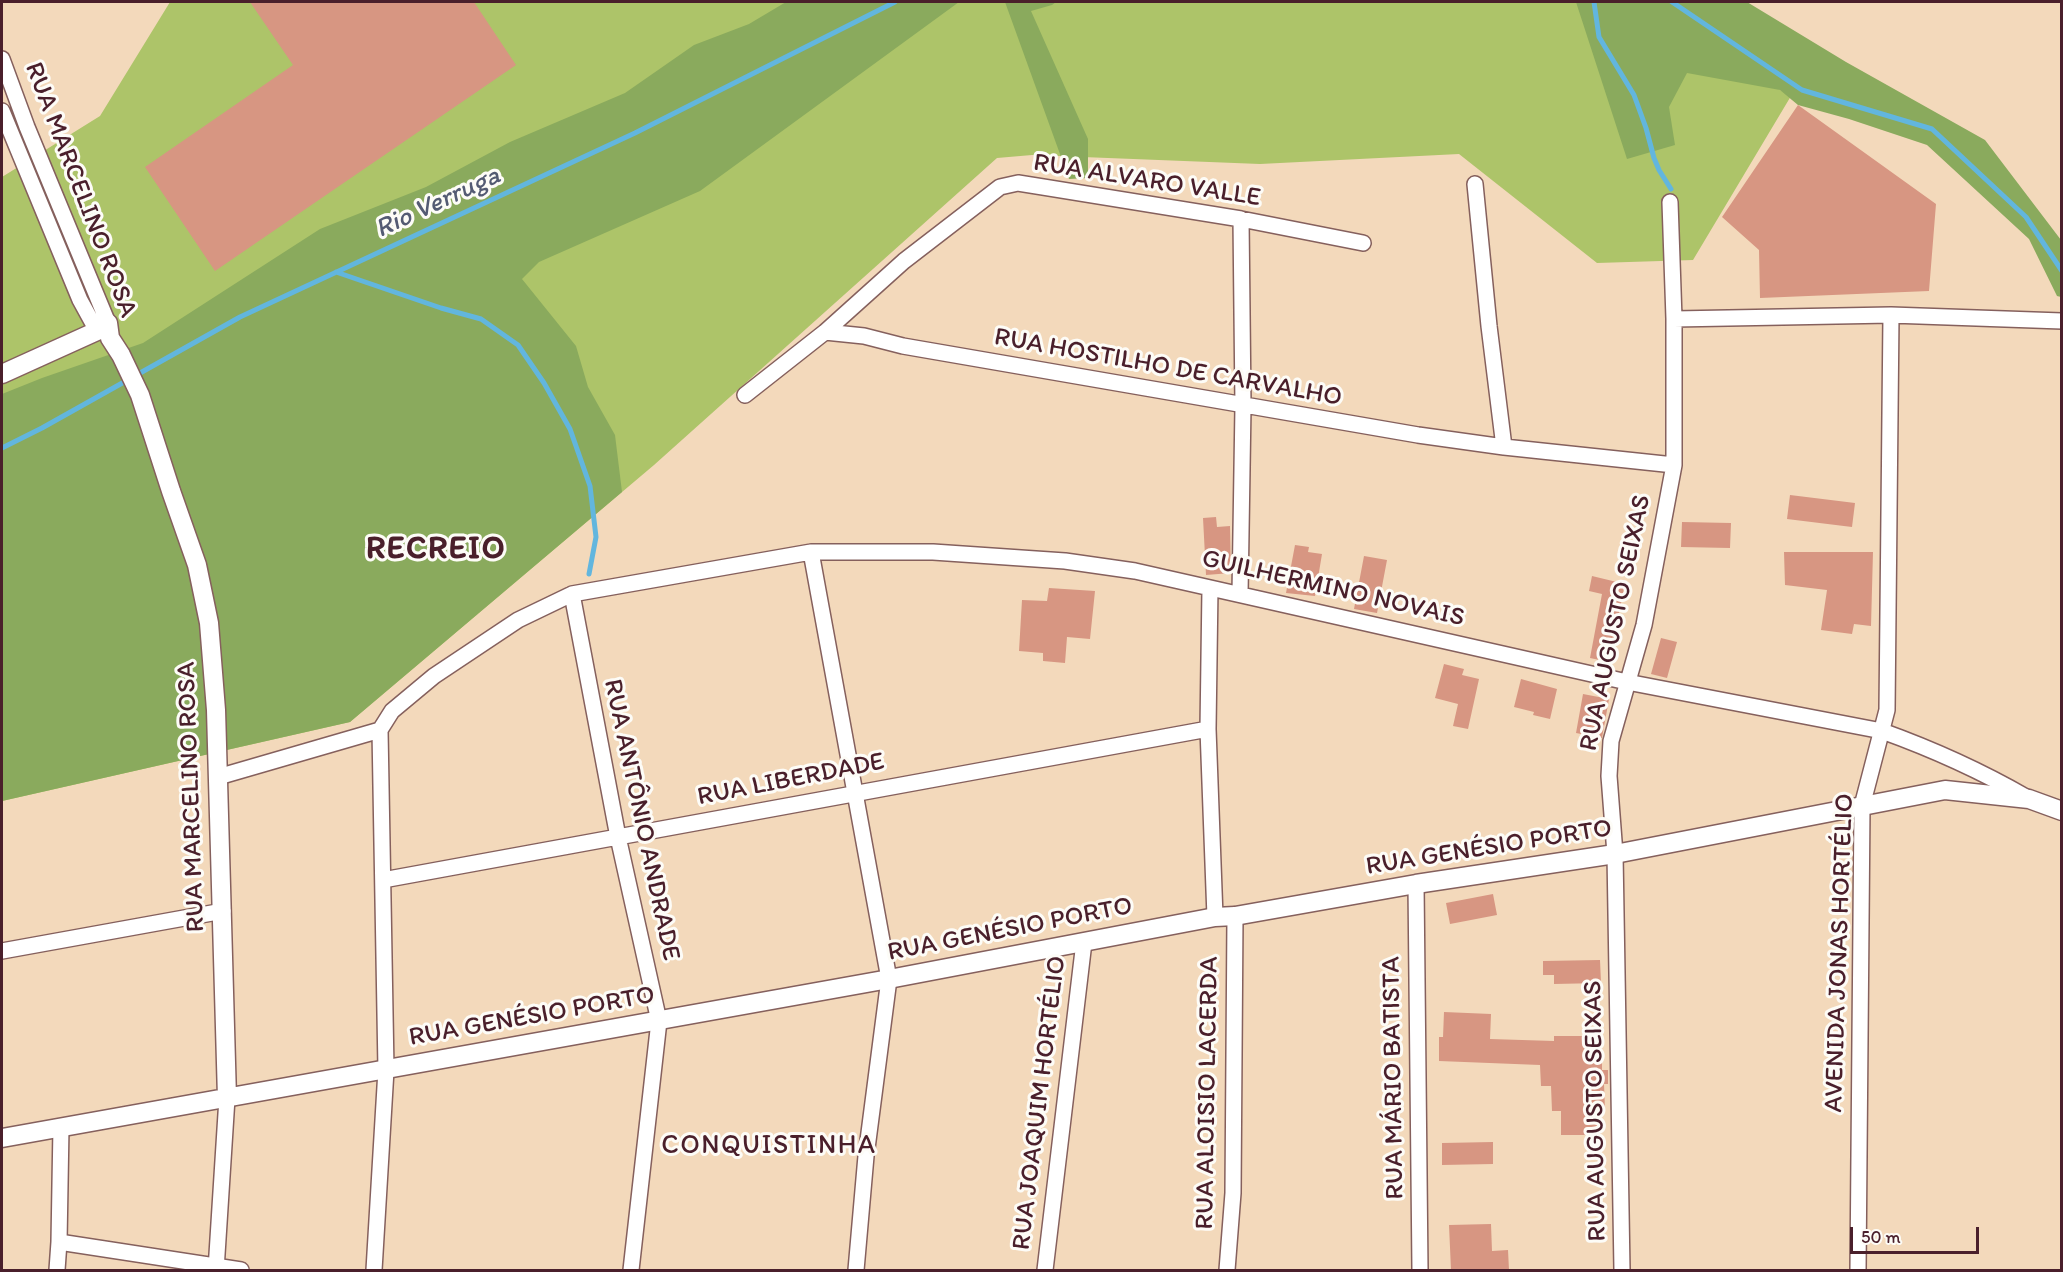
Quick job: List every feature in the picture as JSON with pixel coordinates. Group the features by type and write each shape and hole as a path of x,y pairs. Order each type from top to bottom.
{"street":[{"name":"RUA MARCELINO ROSA","path":"2,59 105,331"},
{"name":"RUA MARCELINO ROSA","path":"2,111 80,300 121,355 140,395 197,565 209,623 216,710 227,1098 216,1269"},
{"name":"RUA ALVARO VALLE","path":"745,394 825,332 904,261 981,201 1008,184 1018,183 1241,219 1363,243"},
{"path":"1475,184 1504,447"},
{"name":"RUA AUGUSTO SEIXAS","path":"1622,1270 1615,854 1609,776 1611,741 1644,625 1674,465 1674,319 1670,202"},
{"path":"1240,594 1243,406 1241,219"},
{"path":"1674,319 1891,315 2061,321"},
{"name":"AVENIDA JONAS HORTÉLIO","path":"1858,1270 1862,806 1887,710 1891,315"},
{"path":"2,374 105,331"},
{"name":"RUA HOSTILHO DE CARVALHO","path":"825,332 864,336 1243,406 1504,447 1674,465"},
{"path":"812,552 889,979 866,1156 855,1270"},
{"name":"GUILHERMINO NOVAIS","path":"380,730 392,711 434,676 518,620 572,594 812,552 933,552 1065,561 1135,571 1627,682 1881,731 1981,771 2029,799 2061,811"},
{"path":"1210,588 1208,729 1215,917"},
{"name":"RUA ANTÔNIO ANDRADE","path":"572,594 618,837 659,1021 631,1270"},
{"name":"RUA LIBERDADE","path":"383,880 1208,729"},
{"path":"218,777 380,730 387,1070 374,1270"},
{"name":"RUA GENÉSIO PORTO","path":"2,1138 659,1021 1215,917 1615,854 1945,790 2029,799"},
{"name":"RUA MÁRIO BATISTA","path":"1416,884 1420,1270"},
{"path":"2,951 223,911"},
{"name":"RUA ALOISIO LACERDA","path":"1227,1270 1233,1193 1234,915"},
{"name":"RUA JOAQUIM HORTÉLIO","path":"1045,1270 1084,942"},
{"path":"57,1270 61,1127"},
{"path":"59,1242 216,1269 242,1270"}],"green space":[{"path":"170,2 1625,2 1791,96 1693,260 1597,263 1459,154 1260,164 1032,155 997,158 654,465 350,722 2,801 2,177 100,116"},
{"path":"786,2 959,2 700,191 539,262 522,279 576,346 588,387 615,435 622,492 350,722 2,801 2,394 143,343 320,229 426,187 510,142 625,93 694,45 749,24"},
{"path":"1005,2 1056,2 1031,11 1088,139 1088,178 1069,179"},
{"path":"1576,2 1747,2 1846,62 1985,140 2061,240 2061,297 2057,296 2029,239 1927,145 1798,105 1780,90 1687,73 1669,107 1675,145 1627,159"}],"building":[{"path":"250,2 474,2 516,65 215,271 145,167 293,65"},
{"path":"1798,105 1936,204 1929,291 1760,298 1759,250 1722,217"},
{"path":"1790,495 1855,503 1852,527 1787,519"},
{"path":"1216,517 1217,527 1230,526 1231,573 1206,575 1203,518"},
{"path":"1682,522 1731,523 1730,548 1681,547"},
{"path":"1295,545 1309,547 1308,552 1322,554 1315,596 1286,593"},
{"path":"1784,552 1873,552 1871,626 1854,624 1852,634 1821,630 1827,590 1785,585"},
{"path":"1364,556 1387,560 1377,613 1354,609"},
{"path":"1592,576 1625,584 1609,662 1590,658 1602,594 1589,591"},
{"path":"1049,588 1095,591 1090,639 1067,637 1065,663 1043,661 1043,653 1019,651 1022,600 1047,601"},
{"path":"1661,638 1677,642 1667,678 1651,674"},
{"path":"1444,664 1464,669 1462,675 1479,679 1468,729 1453,726 1458,704 1435,698"},
{"path":"1521,679 1557,689 1550,719 1514,707"},
{"path":"1583,694 1609,699 1602,738 1576,733"},
{"path":"1493,894 1497,915 1450,924 1446,903"},
{"path":"1600,960 1601,983 1554,984 1554,975 1543,975 1543,961"},
{"path":"1444,1012 1491,1014 1490,1039 1554,1041 1554,1036 1602,1036 1602,1070 1608,1070 1608,1084 1604,1084 1605,1110 1601,1110 1601,1135 1561,1135 1561,1111 1552,1111 1551,1086 1541,1086 1540,1065 1439,1061 1439,1037 1443,1037"},
{"path":"1493,1142 1493,1164 1442,1165 1442,1143"},
{"path":"1491,1224 1492,1251 1508,1250 1509,1270 1451,1270 1449,1225"}],"waterway":[{"name":"Rio Verruga","path":"2,448 240,317 635,133 895,2"},
{"path":"1594,2 1599,37 1634,95 1654,158 1671,189"},
{"path":"1672,2 1802,90 1932,129 2026,217 2062,271"},
{"path":"336,272 441,308 481,319 518,345 544,383 570,429 590,486 596,537 589,574"}],"district":[{"name":"RECREIO","path":"436,550"},
{"name":"CONQUISTINHA","path":"769,1146"}]}
